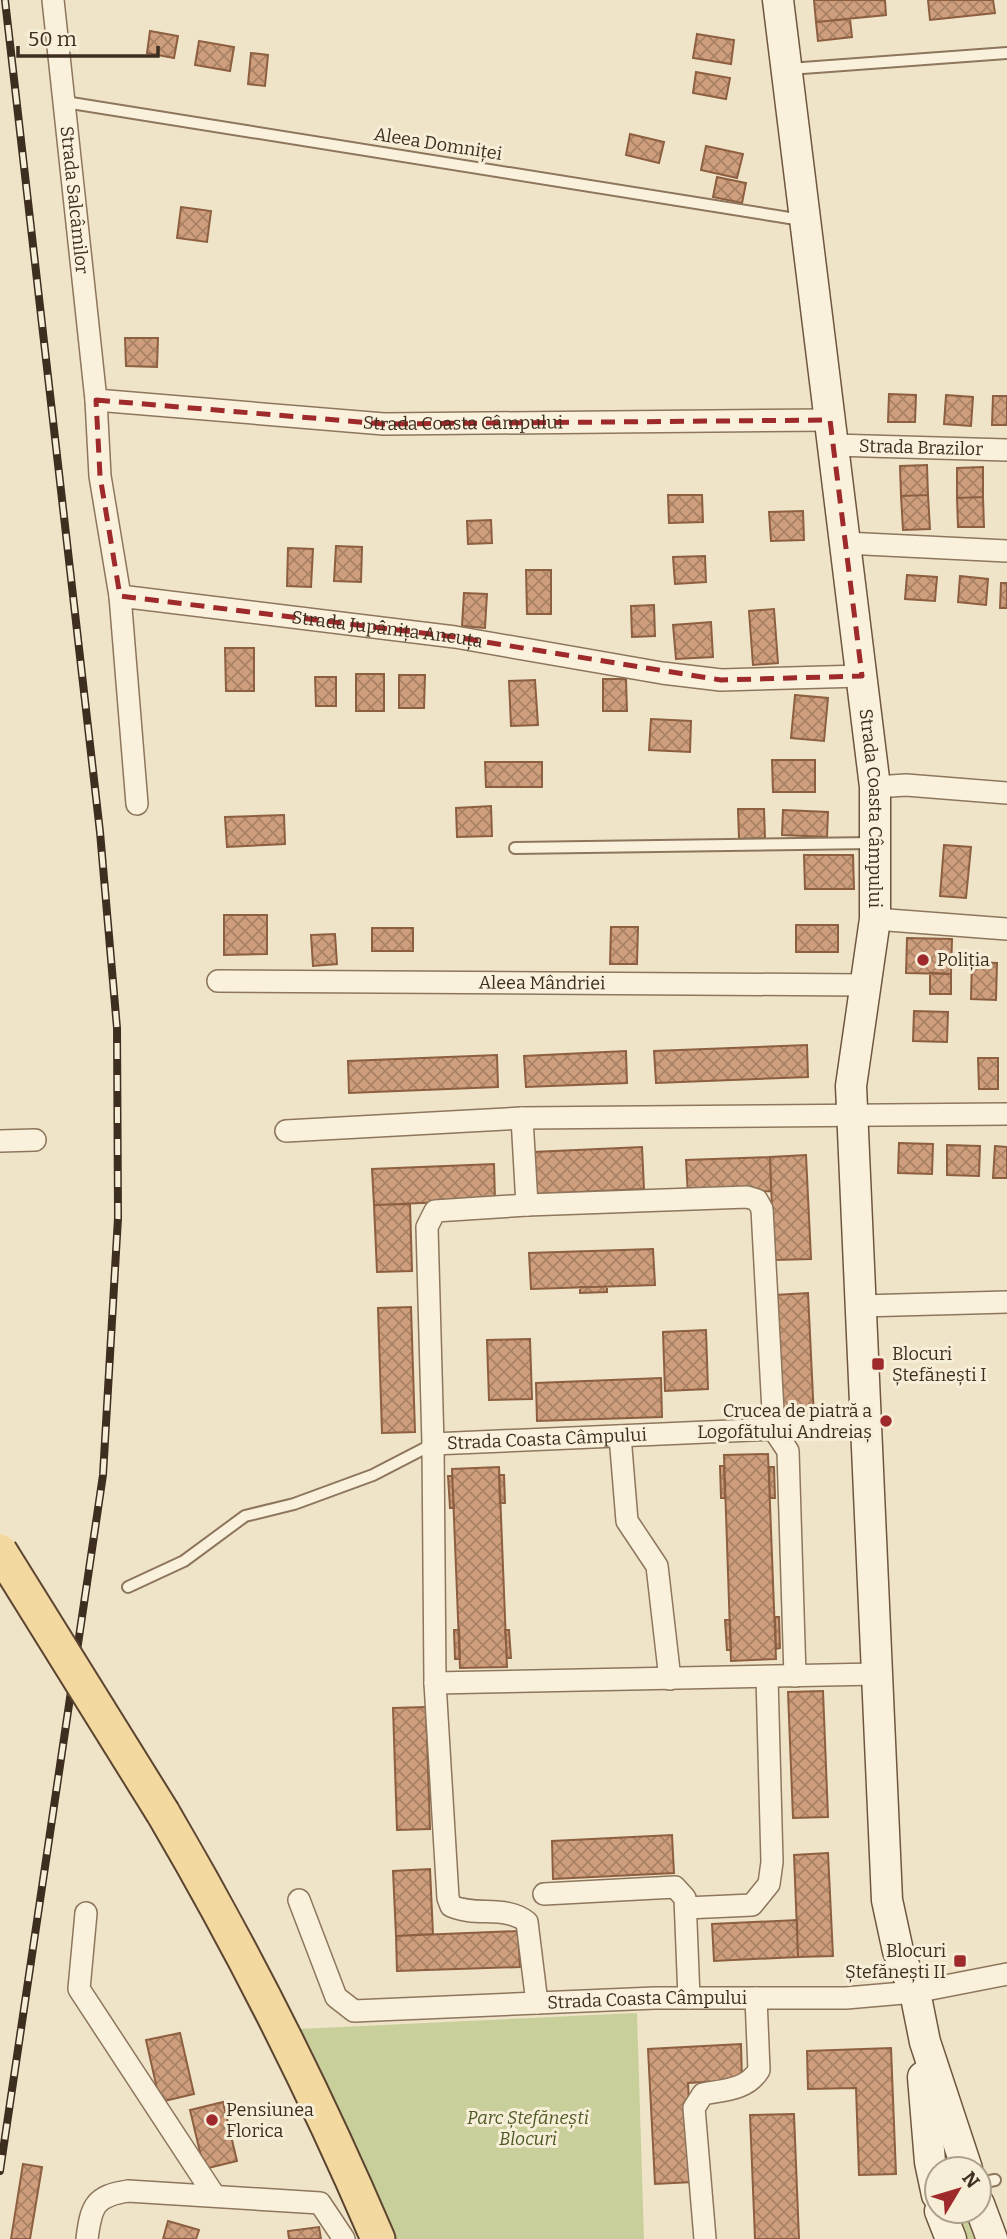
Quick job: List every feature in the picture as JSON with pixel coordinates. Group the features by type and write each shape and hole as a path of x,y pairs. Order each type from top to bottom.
{"main road":[{"path":"0,1551 163,1813 224,1917 272,2008 378,2239"}],"street":[{"name":"Strada Salcâmilor","path":"53,0 96,400 100,477 120,596"},
{"name":"Strada Coasta Câmpului","path":"778,0 876,787 875,919 851,1086 887,1900 898,1951 915,1992 925,2042 962,2155"},
{"name":"Strada Coasta Câmpului","path":"96,400 384,424 831,432"},
{"name":"Strada Brazilor","path":"831,432 1007,450"},
{"path":"845,543 1007,551"},
{"name":"Strada Jupânița Ancuța","path":"120,596 455,637 722,680 862,676"},
{"path":"120,596 137,804"},
{"path":"876,787 906,785 1007,793"},
{"path":"875,919 1007,929"},
{"name":"Aleea Mândriei","path":"218,982 865,985"},
{"path":"286,1131 522,1118 852,1113 1007,1114"},
{"path":"522,1118 527,1205"},
{"path":"0,1141 35,1140"},
{"path":"433,1444 428,1219 435,1211 527,1205 747,1198 757,1200 762,1209 774,1430 788,1451 795,1676"},
{"path":"861,1306 1007,1302"},
{"name":"Strada Coasta Câmpului","path":"537,2003 527,1922 516,1913 462,1911 451,1906 448,1898 435,1683 433,1444 866,1424"},
{"path":"620,1436 627,1521 657,1566 670,1679"},
{"path":"435,1683 877,1674"},
{"path":"686,1908 752,1905 769,1884 772,1862 767,1677"},
{"path":"544,1894 675,1888 685,1898 689,1998"},
{"name":"Strada Coasta Câmpului","path":"299,1900 336,1997 354,2011 689,1998 846,1998 915,1992"},
{"path":"86,1913 79,1989 214,2195"},
{"path":"915,1992 1007,1974"},
{"name":"Strada Coasta Câmpului","path":"705,2239 694,2108 703,2094 744,2086 759,2070 756,1998"},
{"name":"Strada Coasta Câmpului","path":"925,2042 922,2082 929,2155"},
{"path":"87,2239 90,2216 99,2200 110,2193 128,2190 320,2203 344,2239"}],"lane":[{"path":"786,69 1007,53"},
{"name":"Aleea Domniței","path":"65,102 805,221"},
{"path":"515,848 875,843"},
{"path":"128,1587 184,1561 245,1516 294,1504 373,1475 433,1444"}],"highlighted area":[{"path":"96,400 384,424 830,420 862,676 721,680 455,637 120,596 100,476"}],"green space":[{"name":"Parc Ștefănești Blocuri","path":"637,2013 644,2239 394,2239 298,2029"},
{"path":"950,2225 984,2225 989,2239 956,2239"}],"building":[{"path":"814,0 885,0 886,15 816,22"},
{"path":"928,0 993,0 995,13 930,20"},
{"path":"850,19 852,37 818,41 816,22"},
{"path":"150,31 178,36 174,58 147,53"},
{"path":"697,34 734,40 731,64 693,58"},
{"path":"199,41 234,47 230,71 195,65"},
{"path":"251,53 268,55 265,86 248,84"},
{"path":"696,72 730,78 726,99 693,93"},
{"path":"630,134 664,142 659,163 626,155"},
{"path":"706,146 743,154 737,178 701,170"},
{"path":"717,177 746,183 742,203 713,197"},
{"path":"181,207 211,211 207,242 177,238"},
{"path":"125,338 158,338 157,367 126,366"},
{"path":"889,394 916,395 915,422 888,422"},
{"path":"946,395 973,397 971,426 944,424"},
{"path":"993,396 1007,396 1007,425 992,425"},
{"path":"927,465 928,495 901,496 900,466"},
{"path":"983,467 983,497 957,498 957,468"},
{"path":"668,495 702,495 703,522 669,523"},
{"path":"928,495 930,529 903,530 901,496"},
{"path":"983,497 984,527 958,527 957,498"},
{"path":"803,511 804,540 771,541 769,512"},
{"path":"491,520 492,543 468,544 467,521"},
{"path":"336,546 362,547 361,582 334,581"},
{"path":"288,548 313,549 311,587 287,586"},
{"path":"705,556 706,582 675,584 673,557"},
{"path":"526,570 551,570 551,614 527,614"},
{"path":"907,575 937,577 935,601 905,599"},
{"path":"960,576 988,579 986,605 958,602"},
{"path":"1001,583 1007,583 1007,608 1000,608"},
{"path":"464,593 487,594 485,628 462,626"},
{"path":"654,605 655,636 632,637 631,606"},
{"path":"774,609 778,663 753,665 749,611"},
{"path":"711,622 713,657 676,659 673,625"},
{"path":"225,648 254,648 254,691 226,691"},
{"path":"356,674 384,674 384,711 356,711"},
{"path":"399,675 425,675 424,708 399,708"},
{"path":"315,677 336,677 336,706 316,706"},
{"path":"603,679 626,679 627,711 603,711"},
{"path":"535,680 538,725 511,726 509,681"},
{"path":"795,695 828,698 824,741 791,738"},
{"path":"651,719 691,721 690,752 649,750"},
{"path":"772,760 815,760 815,792 773,792"},
{"path":"485,762 542,762 542,787 486,787"},
{"path":"491,806 492,836 457,837 456,808"},
{"path":"738,809 764,809 765,838 739,839"},
{"path":"783,810 828,812 827,837 782,835"},
{"path":"284,815 285,844 227,847 225,817"},
{"path":"944,845 971,847 966,898 940,896"},
{"path":"804,855 853,855 854,889 805,889"},
{"path":"224,915 267,915 267,954 224,955"},
{"path":"796,925 838,925 838,952 796,952"},
{"path":"611,927 638,927 637,964 610,964"},
{"path":"372,928 413,928 413,951 372,951"},
{"path":"335,934 337,964 313,966 311,935"},
{"path":"907,938 952,939 951,974 906,973"},
{"path":"972,962 997,963 996,1000 971,999"},
{"path":"930,973 951,974 951,994 930,994"},
{"path":"914,1011 948,1012 947,1042 913,1041"},
{"path":"807,1045 808,1077 656,1083 654,1051"},
{"path":"626,1051 627,1083 526,1087 524,1056"},
{"path":"497,1055 498,1087 349,1093 348,1061"},
{"path":"978,1058 998,1058 998,1089 979,1089"},
{"path":"899,1143 933,1144 932,1174 898,1173"},
{"path":"947,1145 980,1146 979,1176 947,1175"},
{"path":"995,1146 1007,1147 1007,1178 993,1178"},
{"path":"642,1147 644,1189 536,1194 533,1152"},
{"path":"806,1155 811,1259 774,1260 770,1157"},
{"path":"770,1157 771,1191 688,1195 686,1160"},
{"path":"494,1164 495,1200 374,1205 372,1169"},
{"path":"410,1204 412,1271 377,1272 374,1205"},
{"path":"653,1249 655,1285 531,1289 529,1253"},
{"path":"580,1287 607,1287 607,1292 580,1293"},
{"path":"808,1293 814,1418 780,1420 775,1295"},
{"path":"411,1307 415,1432 382,1433 378,1308"},
{"path":"706,1330 708,1389 665,1391 663,1332"},
{"path":"530,1339 532,1399 489,1400 487,1340"},
{"path":"661,1378 662,1417 537,1421 536,1383"},
{"path":"768,1454 776,1659 731,1661 724,1455"},
{"path":"720,1466 724,1466 725,1498 721,1498"},
{"path":"499,1467 507,1667 460,1668 452,1469"},
{"path":"769,1467 774,1467 775,1498 770,1498"},
{"path":"499,1475 504,1475 505,1503 500,1503"},
{"path":"448,1476 452,1476 454,1508 450,1508"},
{"path":"775,1617 779,1617 780,1648 776,1649"},
{"path":"725,1620 730,1620 731,1650 727,1650"},
{"path":"459,1629 460,1659 455,1659 454,1630"},
{"path":"505,1630 509,1630 511,1658 507,1658"},
{"path":"823,1691 828,1817 793,1818 788,1692"},
{"path":"426,1707 430,1829 397,1830 393,1708"},
{"path":"672,1835 674,1873 553,1879 552,1841"},
{"path":"828,1853 833,1956 798,1957 794,1855"},
{"path":"430,1869 433,1934 396,1936 393,1871"},
{"path":"797,1920 798,1957 714,1961 712,1924"},
{"path":"518,1931 520,1967 397,1971 396,1936"},
{"path":"180,2033 194,2094 160,2102 146,2040"},
{"path":"741,2044 742,2080 688,2083 693,2182 655,2184 648,2049"},
{"path":"891,2048 896,2174 859,2175 856,2088 808,2089 807,2051"},
{"path":"223,2102 237,2161 204,2169 190,2110"},
{"path":"794,2114 799,2239 755,2239 750,2115"},
{"path":"23,2164 42,2167 30,2239 11,2239"},
{"path":"168,2221 199,2230 196,2239 163,2239"},
{"path":"319,2227 321,2239 289,2239 288,2231"}],"railway":[{"path":"0,2171 103,1475 118,1218 117,1028 100,832 5,0"}],"place":[{"name":"Poliția","path":"923,960"},
{"name":"Blocuri Ștefănești I","path":"878,1364"},
{"name":"Crucea de piatră a Logofătului Andreiaș","path":"886,1421"},
{"name":"Blocuri Ștefănești II","path":"960,1961"},
{"name":"Pensiunea Florica","path":"212,2120"}]}
